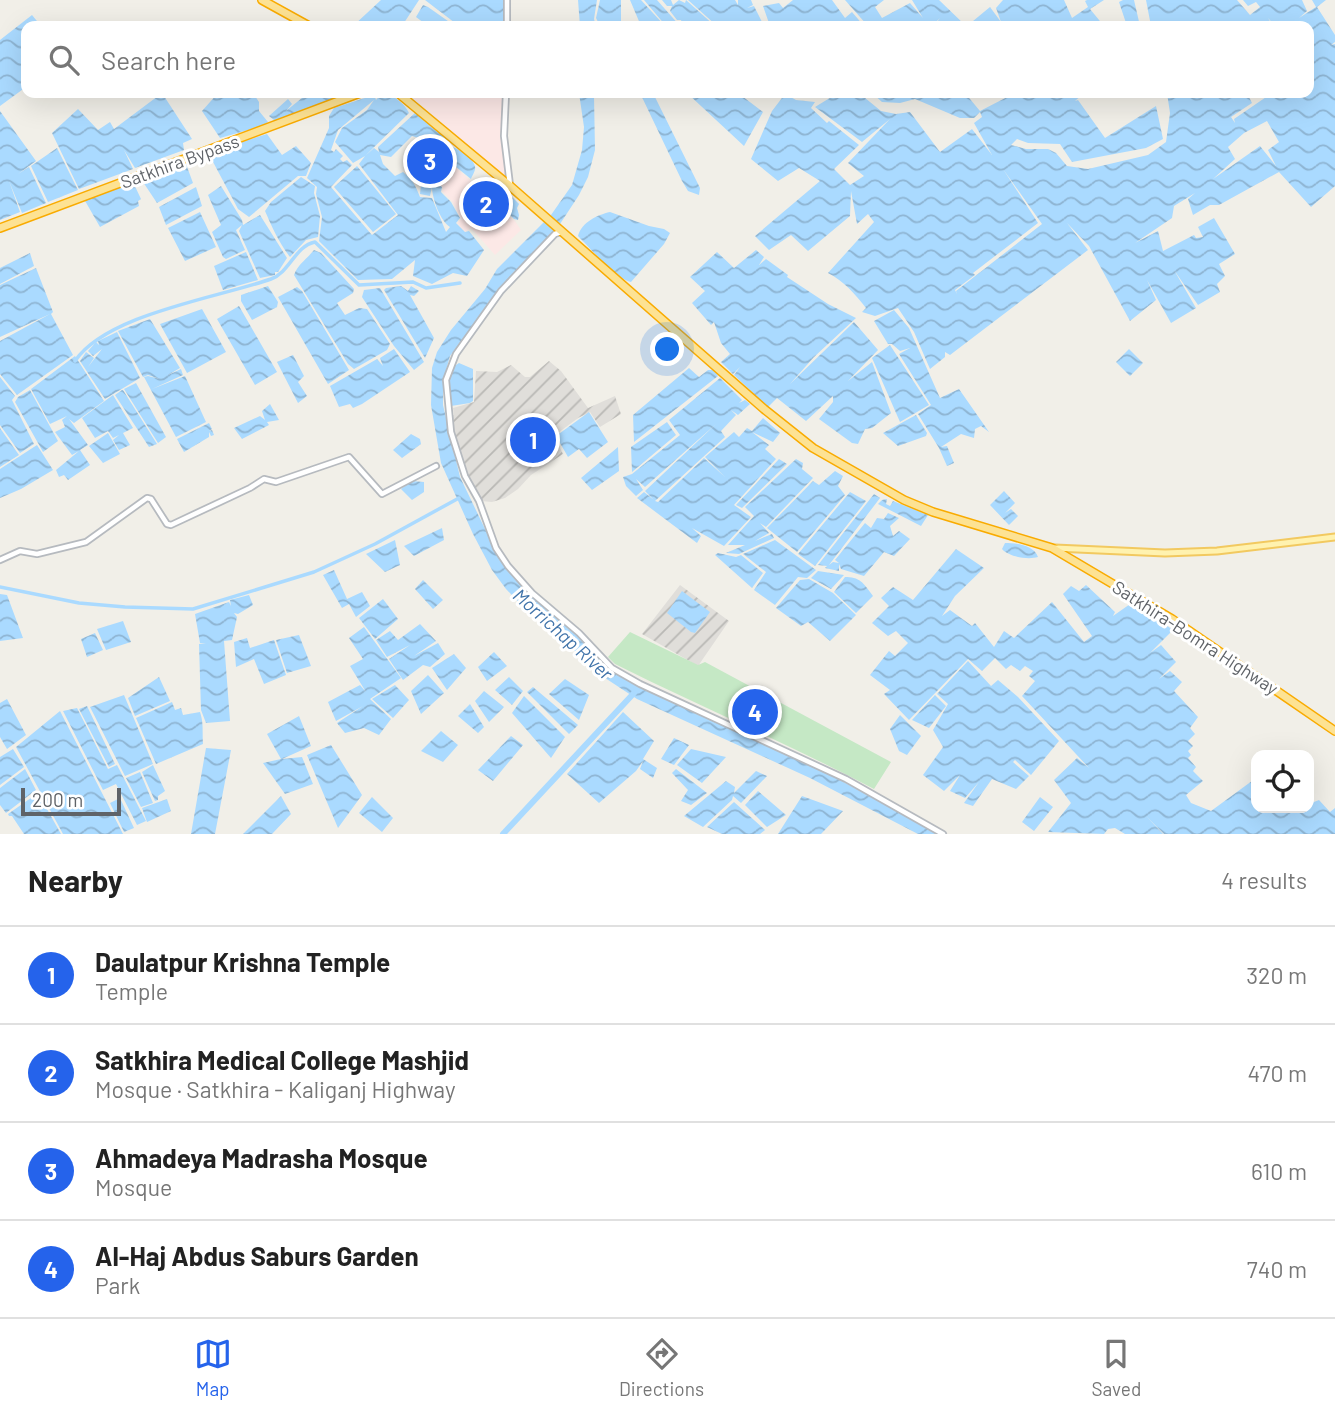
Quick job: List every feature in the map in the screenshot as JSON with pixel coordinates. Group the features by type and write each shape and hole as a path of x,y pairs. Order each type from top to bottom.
{"highway":[{"path":"262,0 300,21"},
{"name":"Satkhira Bypass","path":"0,228 347,98"},
{"name":"Satkhira-Bomra Highway","path":"404,98 562,231 755,402 813,448 904,500 933,512 1052,548 1172,620 1335,731"}],"main road":[{"path":"1052,548 1165,554 1217,551 1335,537"}],"street":[{"path":"507,0 507,21"},
{"path":"506,98 504,136 510,186"},
{"path":"562,231 555,234 501,291 456,354 446,380 455,450 464,476 479,501 496,548 532,593 579,634 612,668 640,684 846,779 943,834"},
{"path":"0,560 20,551 37,554 86,542 147,498 151,499 167,524 171,525 264,479 276,482 349,457 382,494 436,466"}],"shaded area":[{"path":"413,98 503,98 507,178"},
{"path":"449,161 515,221 521,230 495,255 471,228 465,232 457,223 461,219 452,201 433,180"},
{"path":"549,361 561,371 588,408 615,396 621,414 600,427 590,412 578,418 554,436 563,454 531,475 505,498 492,502 481,501 463,467 454,437 451,415 454,415 453,408 474,402 476,371 497,372 511,365 525,377 530,377"},
{"path":"680,585 729,621 698,666 642,634"}],"green space":[{"path":"630,632 698,665 705,662 891,762 874,789 615,664 608,657"}],"water":[{"path":"381,0 419,0 405,21 358,21"},
{"path":"425,0 504,0 505,21 452,21"},
{"path":"578,0 597,0 595,21 580,21"},
{"path":"600,0 621,0 621,21 598,21"},
{"path":"630,0 641,0 660,21 639,21"},
{"path":"644,0 657,0 676,21 662,21"},
{"path":"662,0 671,0 673,5 679,0 685,3 686,0 709,21 677,20 670,11 672,6 667,6"},
{"path":"688,0 735,0 738,5 738,0 751,0 753,5 747,8 754,6 762,21 711,21"},
{"path":"793,0 832,0 845,18 852,12 860,21 768,21 763,6 779,3 783,8"},
{"path":"845,0 884,0 875,7 882,18 910,3 923,18 912,0 939,0 961,21 938,21 940,18 937,21 863,21"},
{"path":"1003,0 1064,0 1072,18 1088,7 1085,1 1104,0 1090,9 1100,21 1001,21 996,8"},
{"path":"1134,0 1139,21 1125,21 1119,2"},
{"path":"1146,0 1237,0 1250,15 1260,7 1256,2 1248,6 1243,0 1302,0 1307,11 1299,18 1316,7 1312,0 1326,0 1317,7 1335,35 1335,42 1331,45 1335,44 1335,186 1311,207 1279,172 1219,205 1210,205 1193,215 1188,199 1195,193 1174,206 1172,218 1135,243 1158,231 1163,251 1194,235 1196,238 1203,237 1198,227 1214,218 1235,254 1219,264 1225,276 1217,284 1220,292 1198,305 1174,270 1196,308 1171,323 1147,280 1156,300 1130,321 1089,246 1067,223 1088,250 950,355 945,352 945,357 930,369 914,332 898,308 875,316 862,312 866,308 858,298 828,273 874,222 868,214 857,224 851,191 850,216 808,251 791,235 769,250 755,236 820,181 799,168 778,181 751,159 772,111 782,98 815,102 811,108 827,123 829,121 859,145 834,169 850,185 864,176 848,163 890,119 862,142 815,107 830,98 865,98 881,111 896,114 910,112 940,152 972,129 992,155 974,123 982,117 980,112 974,118 960,118 915,99 900,103 882,102 878,98 969,98 980,111 1005,98 1078,98 1075,101 1078,100 1105,138 1156,106 1163,139 1146,148 1072,162 1060,144 1028,143 1017,139 1011,145 1026,149 1048,149 1056,153 1067,166 1088,169 1148,155 1166,142 1170,113 1168,98 1250,98 1252,103 1231,117 1235,123 1234,119 1265,98 1314,98 1314,21 1271,21 1268,18 1270,21 1150,21","holes":["1267,121 1279,142 1268,150 1276,166 1260,146 1213,179 1235,159 1228,147 1244,133","1003,169 1042,224 956,291 957,294 955,290 975,275 973,273 1038,223"]},
{"path":"423,5 448,21 421,21 416,17"},
{"path":"990,7 1000,21 973,21"},
{"path":"32,15 37,21 24,21"},
{"path":"21,24 21,91 0,106 0,40"},
{"path":"155,98 165,98 192,139 183,143 184,150 135,168 124,150 133,169 79,189 52,133 78,109 98,130 110,122 114,129"},
{"path":"214,98 256,98 259,111 268,122 220,138 202,111"},
{"path":"302,98 335,98 279,120 269,116 288,99 292,104 286,111"},
{"path":"365,98 395,98 409,113 365,156 374,148 379,152 378,147 416,112 445,136 448,142 438,155 412,136 391,157 380,155 383,164 395,176 403,172 410,178 420,197 432,198 446,232 450,227 438,210 432,187 430,196 420,194 421,184 427,177 432,180 433,185 435,182 442,187 441,192 451,202 460,218 456,223 465,232 469,231 484,250 467,276 453,273 432,284 413,276 415,260 392,279 358,280 319,241 322,217 316,194 317,187 307,178 329,128 329,116 334,108","holes":["374,100 367,110 342,128 335,142 353,163 365,156 359,164 398,215 372,235 331,187 352,165 347,160 343,162 340,159 343,156 336,149 334,152 331,150 338,130"]},
{"name":"Morrichap River","path":"580,98 594,98 595,150 588,177 579,195 560,224 502,288 450,356 443,381 443,405 460,477 499,558 545,609 618,675 836,778 940,834 918,834 810,778 637,699 599,674 562,639 530,614 492,570 473,534 441,463 431,405 432,368 437,352 451,330 485,289 497,269 551,215 572,185 582,150 584,127"},
{"path":"642,98 655,98 700,188 699,195 688,191"},
{"path":"692,98 745,98 763,112 744,146"},
{"path":"0,111 36,161 18,174 29,167 46,203 22,213 9,181 20,212 0,220"},
{"path":"267,134 282,155 296,146 311,163 306,176 298,176 249,217 238,209 212,160 213,151"},
{"path":"452,147 472,160 475,170 471,179 445,158 444,155"},
{"path":"57,148 78,190 48,202 31,166"},
{"path":"186,164 193,183 157,203 141,179"},
{"path":"357,166 396,214 373,232 334,187"},
{"path":"301,177 315,186 314,193 320,216 318,237 306,240 290,257 265,211 271,202"},
{"path":"133,182 141,199 138,201 139,206 100,227 84,199"},
{"path":"495,183 519,204 518,220 490,195 488,191"},
{"path":"221,186 243,225 260,215 287,258 275,275 260,278 239,231 242,225 236,230 245,250 226,259 223,257 212,232 221,225 208,195"},
{"path":"196,187 202,206 166,225 159,207"},
{"path":"200,212 216,247 185,261 168,228"},
{"path":"610,212 670,233 664,244 631,282 611,269 578,236 591,220"},
{"path":"314,250 321,253 354,289 353,293 337,303 345,315 359,308 367,309 390,344 387,350 354,369 348,364 294,275"},
{"path":"756,250 764,257 759,265 766,259 788,275 787,277 828,304 856,318 814,357 790,384 854,322 878,350 848,381 872,362 891,413 872,428 865,429 858,444 852,443 819,419 833,402 833,396 806,421 777,398 768,407 734,375 740,367 733,374 721,362 730,354 721,343 714,322 711,325 692,303 705,291 690,277 717,252 734,268"},
{"path":"246,252 258,280 223,290 214,266"},
{"path":"30,253 34,266 0,284 0,268"},
{"path":"36,268 53,312 51,314 73,355 17,395 0,374 0,341 50,314 0,337 0,285"},
{"path":"268,286 278,302 277,307 252,320 241,301 241,295"},
{"path":"401,286 408,291 411,286 419,291 414,296 410,295 434,338 425,358 384,290"},
{"path":"297,287 302,291 349,370 328,384 278,297"},
{"path":"380,288 424,362 414,370 394,346 362,297 364,290"},
{"path":"239,306 277,372 255,385 217,319"},
{"path":"202,309 226,352 187,373 160,324"},
{"path":"894,310 909,328 940,398 959,389 989,432 981,426 975,429 974,438 961,434 941,447 947,446 954,463 947,466 918,414 931,405 899,354 910,348 900,351 888,344 874,321"},
{"path":"150,319 180,368 168,375 181,369 183,375 152,389 185,376 206,422 176,437 144,377 160,379 148,375 143,377 118,331"},
{"path":"117,332 140,378 105,399 80,361 86,352 94,358 88,367 102,349 93,356 88,351 96,342 99,345 98,341"},
{"path":"890,345 929,405 900,422 872,358"},
{"path":"394,349 410,372 362,404 353,408 350,404 339,407 330,386 377,359 383,366 380,358"},
{"path":"1129,349 1143,363 1130,376 1116,362"},
{"path":"293,355 304,376 298,382 307,396 298,403 277,362"},
{"path":"75,356 104,401 74,423 69,419 88,445 80,450 90,465 68,480 64,475 59,477 56,470 79,451 72,455 55,432 65,427 62,420 67,416 50,424 31,389"},
{"path":"459,363 473,369 473,401 451,406 448,397 449,382 453,367"},
{"path":"689,368 699,377 708,370 714,370 718,376 634,442 633,415"},
{"path":"0,377 15,396 12,400 34,444 20,453 0,425"},
{"path":"720,378 742,400 739,403 745,400 750,404 738,415 731,410 736,415 721,431 725,437 655,501 658,502 704,458 725,477 705,457 734,432 739,437 747,428 752,431 763,418 780,433 773,442 752,432 769,445 765,449 776,459 734,505 751,517 724,546 692,528 701,536 697,543 637,498 644,492 654,500 645,491 716,424 645,487 636,479 643,490 636,496 626,486 623,477 632,474 680,435 669,420"},
{"path":"136,383 166,437 158,443 124,389"},
{"path":"30,390 58,441 43,452 15,402"},
{"path":"122,390 157,444 149,447 115,395"},
{"path":"113,395 133,428 123,433 130,445 119,450 113,440 119,435 113,438 108,431 95,438 82,418"},
{"path":"270,404 279,420 267,422 269,425 242,439 234,428 260,416 265,420 262,411"},
{"path":"589,412 608,442 587,458 579,449 568,457 556,436"},
{"path":"916,415 927,433 926,436 898,446 883,433"},
{"path":"667,422 676,435 632,472 631,447"},
{"path":"209,423 212,429 209,431 212,430 214,435 211,436 209,432 209,437 184,452 177,439"},
{"path":"0,428 19,455 0,467"},
{"path":"108,433 120,454 103,463 89,446"},
{"path":"411,434 420,439 421,444 402,458 393,450"},
{"path":"37,445 53,470 0,498 0,469"},
{"path":"618,447 619,471 592,490 581,478"},
{"path":"779,459 787,464 742,508 736,505"},
{"path":"796,459 803,463 802,469 813,478 766,527 760,523 769,533 755,541 772,534 774,538 739,554 726,553 745,545 728,545 754,516 745,507"},
{"path":"835,471 843,476 838,486 845,495 797,552 767,528 813,481 819,485"},
{"path":"412,481 424,482 424,492 412,500 401,489"},
{"path":"1004,491 1015,503 1005,513 1011,509 1018,516 1009,525 990,505"},
{"path":"850,492 866,501 815,566 798,554"},
{"path":"874,494 880,498 829,565 833,562 839,563 835,560 865,523 871,528 877,518 884,519 888,513 899,518 890,526 893,536 899,531 910,539 894,556 884,552 864,576 841,569 839,564 839,571 818,565"},
{"path":"887,499 886,504 890,506 893,501 928,515 921,526 878,504"},
{"path":"442,528 444,540 414,556 404,546"},
{"path":"395,540 400,565 385,572 366,554"},
{"path":"775,540 816,570 807,578 798,577 775,605 754,590 766,572 743,554"},
{"path":"1005,543 1029,547 1038,557 1024,558 1009,554 1002,549"},
{"path":"956,549 984,568 955,596 942,616 950,610 972,626 975,623 994,647 1004,631 1014,638 1052,602 1084,642 1092,636 1063,594 1071,586 1079,591 1086,585 1115,612 1113,616 1133,602 1173,630 1150,653 1161,645 1176,662 1159,679 1170,671 1182,682 1174,691 1198,717 1190,728 1195,734 1188,741 1193,746 1188,751 1191,755 1188,758 1196,767 1193,771 1203,781 1186,795 1191,803 1211,811 1251,782 1251,813 1314,813 1314,802 1319,800 1330,812 1335,808 1335,834 1164,834 1146,816 1163,834 1125,834 1115,828 1108,829 1104,834 1048,832 1071,803 1054,780 1077,758 1089,768 1022,696 1035,681 1029,676 1033,671 1025,666 1020,671 1011,665 1006,669 995,658 982,671 968,659 909,720 884,694 890,690 870,675 889,651 895,656 908,643 896,631 888,636 872,623 889,606 881,598 893,587 913,600"},
{"path":"718,553 736,557 741,555 763,573 752,588 715,555"},
{"path":"334,570 347,599 362,592 370,606 356,617 349,604 342,608 323,575"},
{"path":"818,571 844,575 831,589 811,578"},
{"path":"845,577 858,580 873,596 856,613 834,592"},
{"path":"809,579 833,593 856,615 830,641 808,622 801,626 776,608 800,580"},
{"path":"423,580 443,600 433,609 415,589"},
{"path":"682,591 710,612 695,633 667,613"},
{"path":"0,594 7,595 23,638 0,641"},
{"path":"249,595 253,605 238,614 234,613 237,617 232,640 224,641 230,721 206,723 201,710 199,644 206,643 200,643 195,614 229,602 231,606 230,600"},
{"path":"383,599 398,619 375,639 359,618"},
{"path":"123,621 131,642 106,650 97,629"},
{"path":"420,624 436,641 414,656 438,643 445,654 430,667 423,665 403,680 389,659 410,645 387,657 376,640 390,631 398,640"},
{"path":"364,627 401,678 370,699 391,719 379,735 364,728 345,733 337,723 363,706 336,721 328,702 360,685 366,692 350,666 363,659 349,638"},
{"path":"95,633 103,650 87,657 81,639"},
{"path":"299,635 311,666 287,673 276,640"},
{"path":"247,638 250,648 274,640 286,675 264,684 254,659 236,667 234,642"},
{"path":"494,652 507,666 487,681 478,667"},
{"path":"454,654 466,668 447,690 432,668"},
{"path":"968,661 991,686 998,680 1018,697 1059,741 1031,775 1015,760 1013,762 1029,776 1016,789 992,779 973,806 964,803 979,782 965,798 950,791 960,775 944,791 923,775 943,747 933,730 948,704 937,694"},
{"path":"428,675 444,693 421,714 411,691"},
{"path":"159,677 170,701 135,716 128,698"},
{"path":"509,677 523,691 512,705 495,690"},
{"path":"565,679 589,695 579,720 549,694"},
{"path":"395,685 409,700 393,718 372,699"},
{"path":"533,687 578,725 569,734 527,692"},
{"path":"484,691 504,707 489,722 475,701"},
{"path":"124,695 153,764 125,776 90,707"},
{"path":"935,695 946,706 929,728 912,720"},
{"path":"524,696 565,737 551,758 512,713"},
{"path":"7,699 26,735 7,749 0,737 0,703"},
{"path":"172,702 175,710 181,708 183,715 200,712 203,744 156,764 136,718"},
{"path":"470,704 484,727 478,733 458,716"},
{"path":"87,706 115,764 109,767 79,709"},
{"path":"77,708 108,769 117,765 146,821 137,825 116,784 103,790 63,711"},
{"path":"60,711 123,834 63,834 16,747"},
{"path":"623,712 654,741 643,759 657,768 653,778 640,769 643,761 636,771 599,803 567,774"},
{"path":"900,715 921,736 907,755 899,751 890,729"},
{"path":"299,716 311,746 282,759 302,757 313,784 285,794 263,763 281,759 267,734"},
{"path":"441,731 458,745 443,762 421,751"},
{"path":"511,736 523,745 493,781 478,770"},
{"path":"674,738 689,745 674,765 661,759"},
{"path":"331,745 362,795 338,828 307,755"},
{"path":"206,748 231,750 215,834 191,834"},
{"path":"13,749 24,767 0,785 0,757"},
{"path":"691,749 726,757 702,783 677,765"},
{"path":"153,765 165,791 155,801 142,772"},
{"path":"25,769 36,790 6,813 0,805 0,788"},
{"path":"676,769 707,793 691,805 681,801 688,790 672,773"},
{"path":"756,771 767,776 741,803 733,796 703,827 684,816 726,781 735,787 734,793"},
{"path":"140,772 153,803 141,807 126,778"},
{"path":"758,791 786,815 767,827 745,805"},
{"path":"38,793 61,834 24,834 12,816 9,816 8,814"},
{"path":"281,796 291,814 272,834 243,834"},
{"path":"802,796 843,811 821,834 778,834"},
{"path":"372,797 393,818 382,832 359,813"},
{"path":"1040,797 1053,807 1034,831 1022,822"},
{"path":"120,798 134,828 124,832 110,803"},
{"path":"167,799 171,811 147,822 142,808"},
{"path":"734,802 765,830 760,834 722,834 707,827"}],"waterway":[{"path":"75,361 90,345 137,319 278,276 302,248 315,242 359,285 413,282 426,288 460,283"},
{"path":"0,587 79,603 193,609 314,572 375,544 459,498"},
{"path":"503,834 634,693"}],"place":[{"name":"Ahmadeya Madrasha Mosque","path":"430,161"},
{"name":"Satkhira Medical College Mashjid","path":"486,204"},
{"name":"Daulatpur Krishna Temple","path":"533,440"},
{"name":"Al-Haj Abdus Saburs Garden","path":"755,712"}]}
